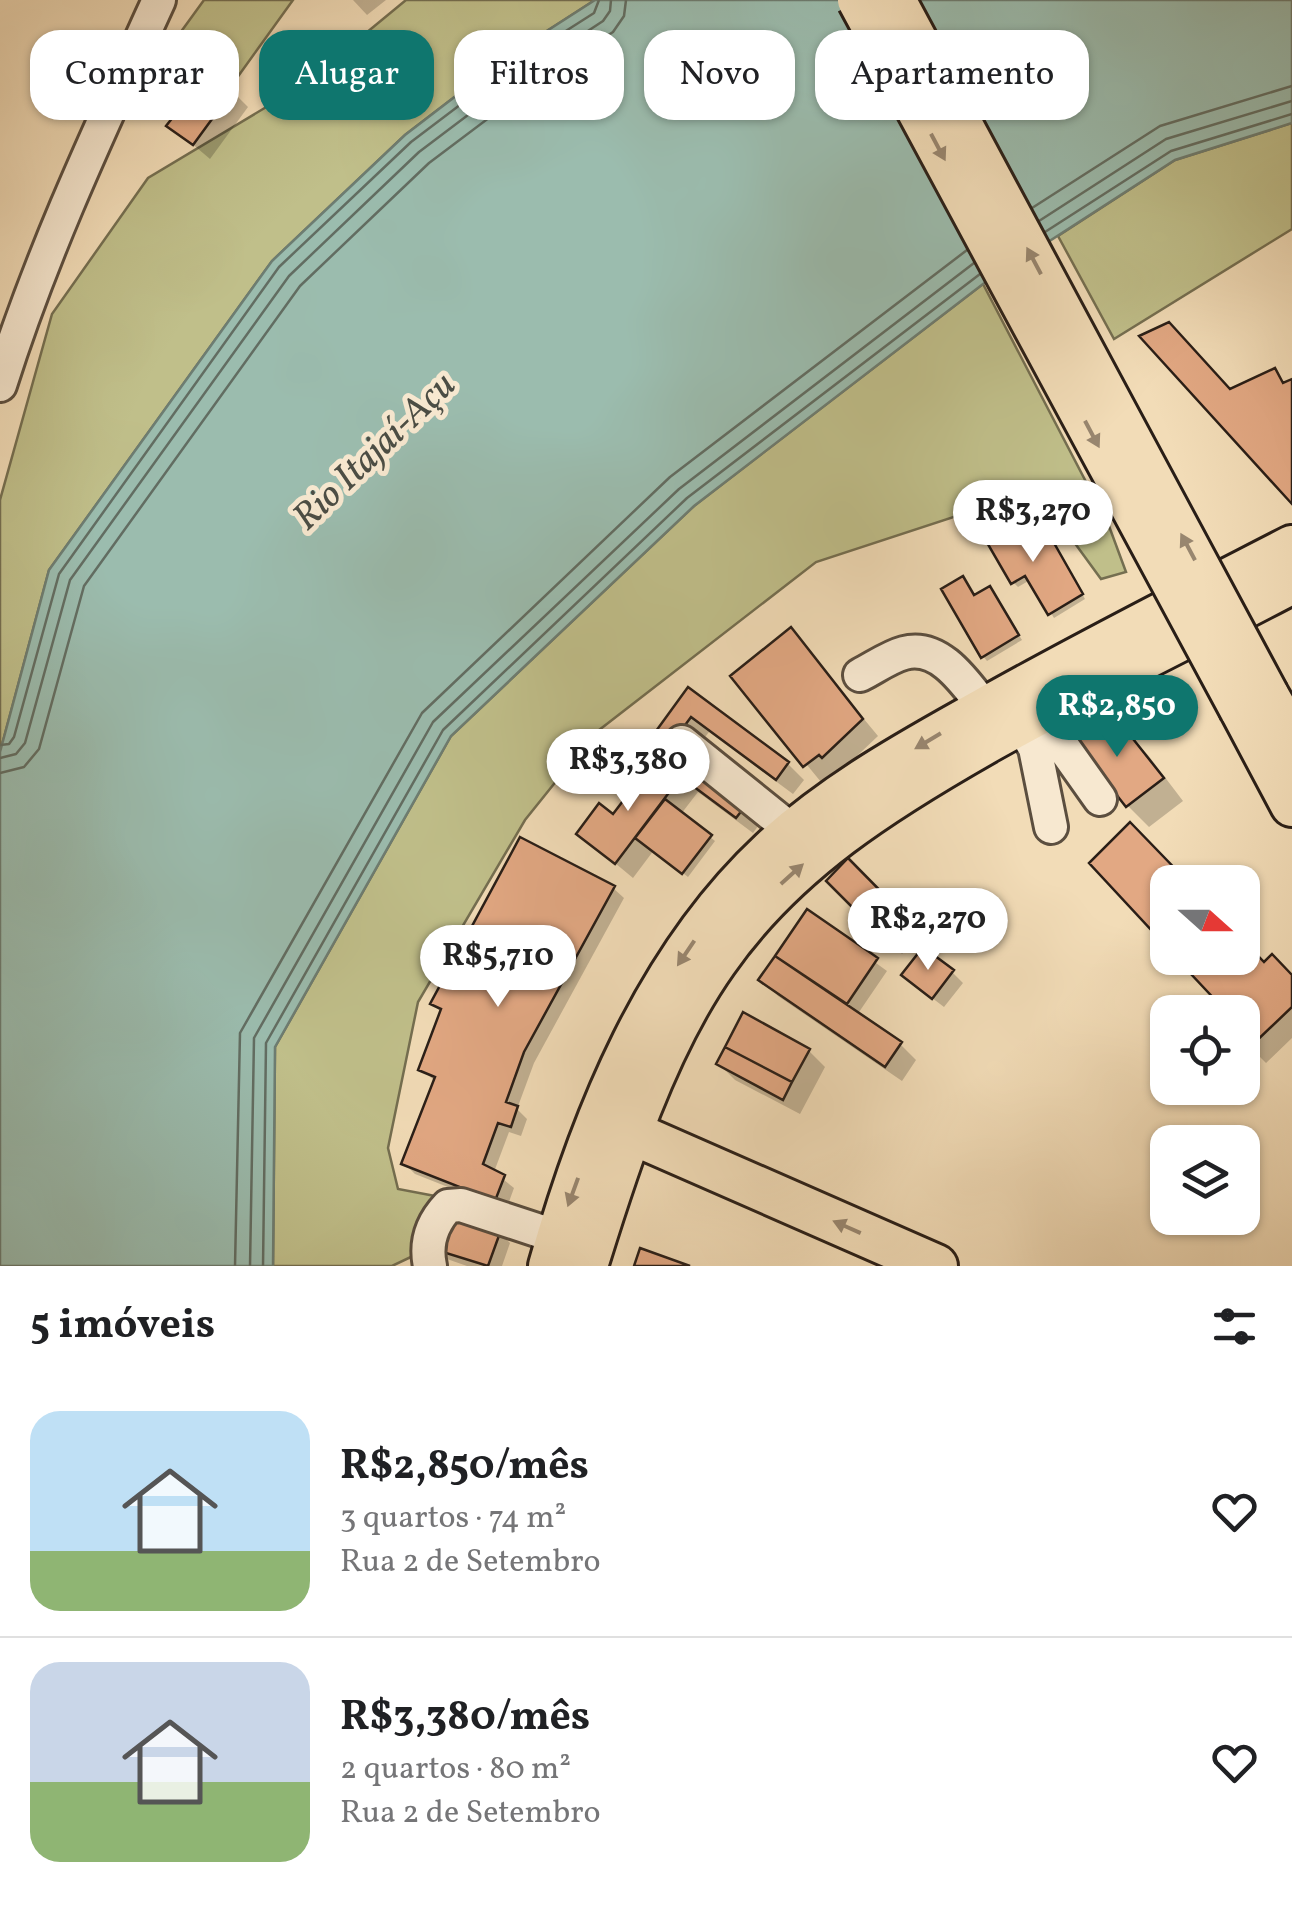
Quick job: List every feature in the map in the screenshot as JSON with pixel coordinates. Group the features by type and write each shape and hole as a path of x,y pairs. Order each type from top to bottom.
{"main road":[{"path":"859,0 1254,702 1292,739"},
{"path":"894,0 1254,702 1292,805"},
{"path":"564,1256 616,1126 668,1049 701,985 762,903 828,843 871,811 1015,715 1292,546"},
{"path":"616,1126 615,1081 687,951 741,883 794,832 855,786 1015,715 1292,582"},
{"path":"616,1126 936,1266"}],"street":[{"path":"0,385 26,302 159,0"},
{"path":"860,675 903,653 933,655 1015,715 1100,799"},
{"path":"1015,715 1035,748 1051,827"},
{"path":"682,742 794,832"},
{"path":"430,1266 429,1238 448,1206 462,1205 564,1256"}],"shaded area":[{"path":"204,0 293,0 271,30 259,30 259,47 239,75 239,30 182,30"},
{"path":"406,0 595,0 548,30 454,30 454,97 434,113 434,30 370,30"},
{"path":"259,111 259,120 425,120 272,261 49,570 0,752 0,500 52,314 148,178"},
{"path":"1292,123 1292,229 1114,339 1058,236 1175,160"},
{"path":"983,284 1109,526 1126,572 1101,579 1036,490 816,562 594,734 525,820 418,1002 388,1148 398,1189 435,1196 413,1256 392,1266 273,1266 275,1047 451,736 694,506"}],"water":[{"name":"Rio Itajaí-Açu","path":"595,0 1292,0 1292,123 1175,160 983,284 694,506 451,736 275,1047 273,1266 0,1266 0,752 49,570 272,261 405,135 425,120 434,120 434,113 454,97 454,120 624,120 624,30 548,30"}],"building":[{"path":"171,120 211,120 193,145 166,126"},
{"path":"1169,322 1230,389 1275,368 1283,383 1292,379 1292,504 1139,336"},
{"path":"1012,516 1030,548 1050,536 1083,594 1048,615 1025,576 1011,584 982,534"},
{"path":"963,576 974,595 990,586 1019,635 981,658 941,589"},
{"path":"791,627 863,719 822,758 819,755 803,767 730,676"},
{"path":"688,687 789,762 776,780 691,717 672,743 750,800 736,818 643,749"},
{"path":"1099,713 1118,737 1126,730 1164,778 1126,807 1070,735"},
{"path":"655,759 680,778 615,864 576,834 599,803 613,814"},
{"path":"665,799 712,835 682,874 635,838"},
{"path":"1130,822 1172,865 1150,865 1150,929 1089,863"},
{"path":"520,837 615,886 524,1052 506,1102 518,1106 511,1127 498,1123 483,1164 505,1175 495,1201 401,1164 435,1077 418,1070 441,1009 430,1004"},
{"path":"848,858 918,929 896,951 826,881"},
{"path":"807,909 878,958 847,1004 775,956"},
{"path":"923,947 954,970 932,999 901,975"},
{"path":"1272,954 1292,975 1292,1007 1260,1038 1260,995 1211,995 1192,975 1260,975 1260,958 1264,962"},
{"path":"775,956 902,1042 885,1067 758,980"},
{"path":"743,1012 810,1049 792,1082 725,1047"},
{"path":"725,1047 792,1082 783,1100 716,1064"},
{"path":"446,1211 501,1230 488,1266 433,1249"},
{"path":"640,1248 690,1266 634,1266"}]}
